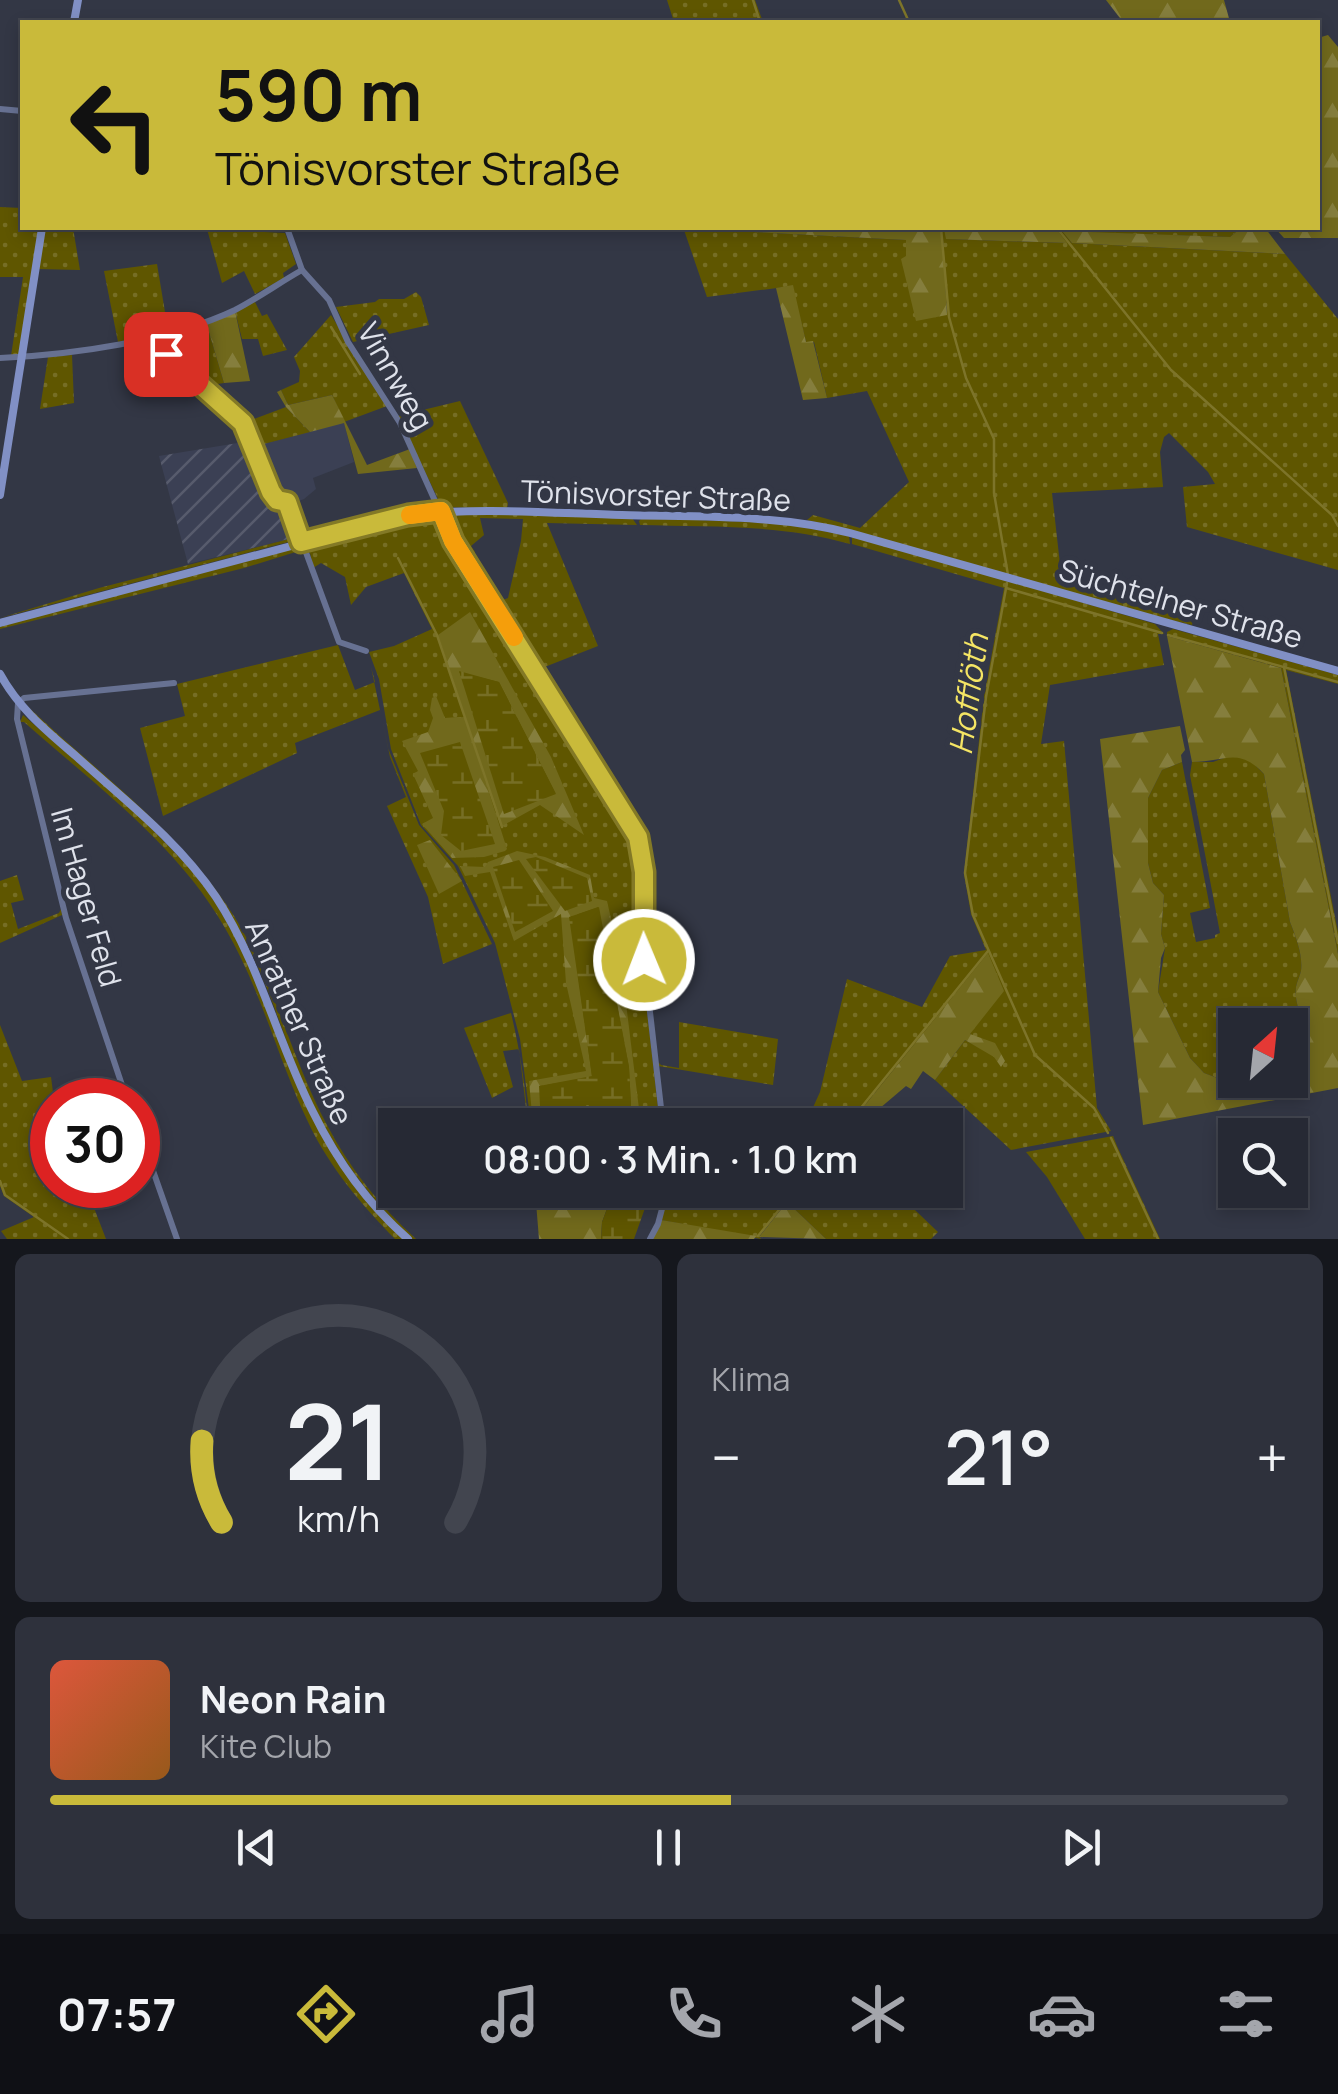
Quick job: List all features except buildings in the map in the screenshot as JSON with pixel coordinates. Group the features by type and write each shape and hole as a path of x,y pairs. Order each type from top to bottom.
{"main road":[{"path":"0,495 42,230"},
{"name":"Tönisvorster Straße","path":"0,623 301,542 408,515 441,511 778,520 832,528 1008,578"},
{"name":"Süchtelner Straße","path":"1008,578 1338,672"},
{"name":"Anrather Straße","path":"0,674 18,703 148,820 207,886 243,943 312,1110 334,1151 360,1187 408,1239"}],"street":[{"name":"Vinnweg","path":"287,230 302,270 329,300 348,342 400,424 453,541 638,837 644,872 644,960 661,1108"},
{"path":"0,358 72,354 146,337 234,310 302,270"},
{"path":"146,337 236,415 251,439 271,492 277,500 287,502 339,642 366,651"},
{"path":"18,703 24,698 174,683"},
{"name":"Im Hager Feld","path":"18,703 17,718 66,918 121,1078"},
{"path":"160,1191 177,1239"},
{"path":"650,1239 662,1208"}],"shaded area":[{"path":"344,422 354,462 313,478 316,489 304,499 291,504 287,494 277,497 256,446"},
{"path":"250,441 269,492 285,503 297,537 188,564 159,456"}],"green space":[{"path":"667,0 755,0 762,20 673,20"},
{"path":"1106,0 1224,0 1229,20 1121,20"},
{"path":"1328,35 1338,47 1338,238 1284,238 1277,230 1320,230 1320,37"},
{"path":"0,207 20,208 20,230 39,230 19,355 11,356 23,277 0,277"},
{"path":"44,230 73,230 80,270 37,269"},
{"path":"207,230 285,233 296,264 283,273 284,278 255,294 244,271 222,283"},
{"path":"684,230 906,240 906,256 947,314 940,230 945,230 947,239 1065,243 1056,230 1239,230 1230,237 1063,232 1072,243 1285,254 1338,319 1338,570 1187,527 1183,487 1215,484 1169,433 1160,452 1163,487 1052,493 1062,582 1193,621 1192,625 1009,581 1155,624 1164,634 1158,634 1164,665 1050,685 1041,744 1064,741 1097,1108 1111,1131 1011,1150 935,1080 965,1040 1005,1061 970,1034 988,954 863,1108 813,1108 847,979 922,1007 950,956 986,950 971,914 964,874 984,696 1004,588 852,544 852,536 838,527 807,520 813,515 860,528 909,482 867,391 827,398 814,342 806,342 792,286 707,297"},
{"path":"714,230 940,230 947,315 916,321 901,259 906,256 906,240"},
{"path":"944,230 1058,231 1067,243 946,239"},
{"path":"1239,230 1267,230 1285,254 1072,243 1062,231 1230,237"},
{"path":"157,264 168,330 118,342 104,271"},
{"path":"793,285 806,342 813,341 827,398 803,400 776,288"},
{"path":"416,292 429,325 353,342 336,307 404,299"},
{"path":"254,300 262,316 267,314 287,350 263,356 258,339 242,339 235,311"},
{"path":"235,311 250,381 224,383 206,322"},
{"path":"331,315 387,406 344,422 332,395 288,405 281,390 299,382 300,371 294,357"},
{"path":"206,322 224,383 205,386 166,352 167,333"},
{"path":"72,355 74,403 40,409 48,357"},
{"path":"281,390 288,405 332,395 367,465 410,449 417,468 358,474 344,423 310,432 286,407 277,392"},
{"path":"460,401 508,503 507,509 442,507 398,416"},
{"path":"286,407 310,432 256,446 246,422"},
{"path":"451,513 632,518 637,525 547,523 598,646 537,670 495,603 508,598 523,519 480,518 484,535 471,546 474,561 457,544 447,520"},
{"path":"438,516 636,836 641,871 642,966 658,1108 529,1108 520,1039 495,943 458,866 421,825 391,749 379,679 369,652 432,629 404,573 366,587 351,605 345,577 321,563 313,568 308,543 399,519"},
{"path":"642,518 781,523 849,536 850,544 772,530 640,525"},
{"path":"297,537 296,540 0,618 99,588"},
{"path":"299,547 302,550 244,568 0,629 0,626"},
{"path":"470,612 551,757 584,835 540,805 502,826 438,635","holes":["459,672 499,682 556,794"]},
{"path":"1173,629 1338,675 1338,684 1286,670 1338,932 1338,954 1281,668 1167,636"},
{"path":"1167,636 1281,668 1338,954 1338,1088 1308,1094 1308,1008 1298,1008 1296,997 1301,959 1290,922 1264,774 1238,758 1192,762"},
{"path":"338,645 355,690 374,682 382,719 380,710 295,743 297,753 163,816 140,728 185,716 177,684"},
{"path":"459,671 499,682 556,794 504,814"},
{"path":"436,696 445,718 465,717 505,851 484,857 452,858 422,824 433,818 413,774 418,771 402,741 428,732 433,718 432,698"},
{"path":"25,704 163,829 212,885 248,941 314,1099 336,1141 378,1203 347,1163 310,1099 254,958 213,890 164,834"},
{"path":"23,715 137,814 210,894 245,953 326,1142 403,1239 395,1239 370,1212 317,1140 238,951 205,898 133,817 20,722"},
{"path":"1180,726 1185,750 1182,762 1162,770 1148,798 1148,863 1153,883 1164,895 1161,934 1165,948 1158,992 1190,1058 1204,1073 1218,1078 1218,1098 1285,1098 1143,1125 1100,739"},
{"path":"460,742 495,844 461,851 441,835 444,811 420,753"},
{"path":"388,748 419,825 454,865 492,944 443,964 428,897 387,806 406,797"},
{"path":"1232,755 1251,761 1264,774 1290,922 1301,959 1296,987 1298,1008 1218,1008 1218,1078 1204,1073 1190,1058 1158,992 1165,948 1161,934 1164,895 1153,883 1148,863 1148,798 1162,770 1182,762 1210,908 1190,913 1196,942 1215,938 1220,933 1190,775 1192,762 1213,762"},
{"path":"430,840 462,881 439,894 417,845"},
{"path":"517,851 545,857 590,875 594,898 607,901 621,963 639,1108 631,1108 629,1067 598,907 570,917 592,1077 540,1086 541,1108 531,1108 529,1081 586,1071 566,983 561,914 514,941 490,872 465,876 460,866 485,867 488,862"},
{"path":"536,857 587,878 592,901 565,911 526,859"},
{"path":"519,860 553,911 515,932 493,867"},
{"path":"17,875 24,900 11,903 18,929 61,909 62,915 0,943 0,881"},
{"path":"599,907 629,1067 631,1108 540,1108 539,1086 592,1076 569,917"},
{"path":"988,953 1004,991 970,1034 995,1043 1005,1061 1001,1067 994,1057 965,1040 935,1080 923,1071 911,1089 906,1086 880,1108 863,1108"},
{"path":"511,1013 519,1049 503,1051 513,1087 492,1098 464,1028"},
{"path":"679,1022 778,1039 773,1085 658,1066 657,1061 679,1068"},
{"path":"0,1025 22,1081 30,1080 30,1208 94,1208 106,1239 7,1239 1,1231 34,1217 4,1196 0,1186"},
{"path":"1113,1136 1160,1239 1085,1239 1047,1177 1026,1152"},
{"path":"383,1208 416,1239 411,1239"},
{"path":"536,1208 607,1208 601,1239 539,1239"},
{"path":"607,1208 645,1208 634,1239 601,1239"},
{"path":"664,1208 782,1208 759,1236 761,1239 661,1220"},
{"path":"782,1208 793,1208 826,1239 759,1237"},
{"path":"793,1208 913,1208 938,1232 931,1239 826,1239"},
{"path":"661,1220 756,1236 652,1239"}],"waterway":[{"name":"Hofflöth","path":"753,0 759,20"},
{"path":"899,0 908,20"},
{"name":"Hofflöth","path":"941,230 949,317 966,378 994,439 994,493 1008,575"},
{"path":"1059,230 1171,370 1332,515 1338,526"},
{"path":"331,327 360,374"},
{"path":"398,558 437,635 502,827"},
{"name":"Hofflöth","path":"1007,583 986,697 965,873 973,915 1035,1055 1094,1108 1108,1133"},
{"path":"1006,588 1162,633"},
{"path":"1168,635 1338,682"},
{"path":"1284,667 1338,943"},
{"path":"861,1108 988,951"},
{"name":"Hofflöth","path":"1111,1138 1158,1239"},
{"path":"0,1181 5,1195 68,1239"},
{"path":"758,1236 781,1208"}],"slow traffic":[{"path":"410,515 441,511 453,541 514,637"}],"route":[{"path":"166,354 243,423 271,492 277,500 287,502 301,542 408,515 441,511 453,541 638,837 644,872 644,960"}]}
